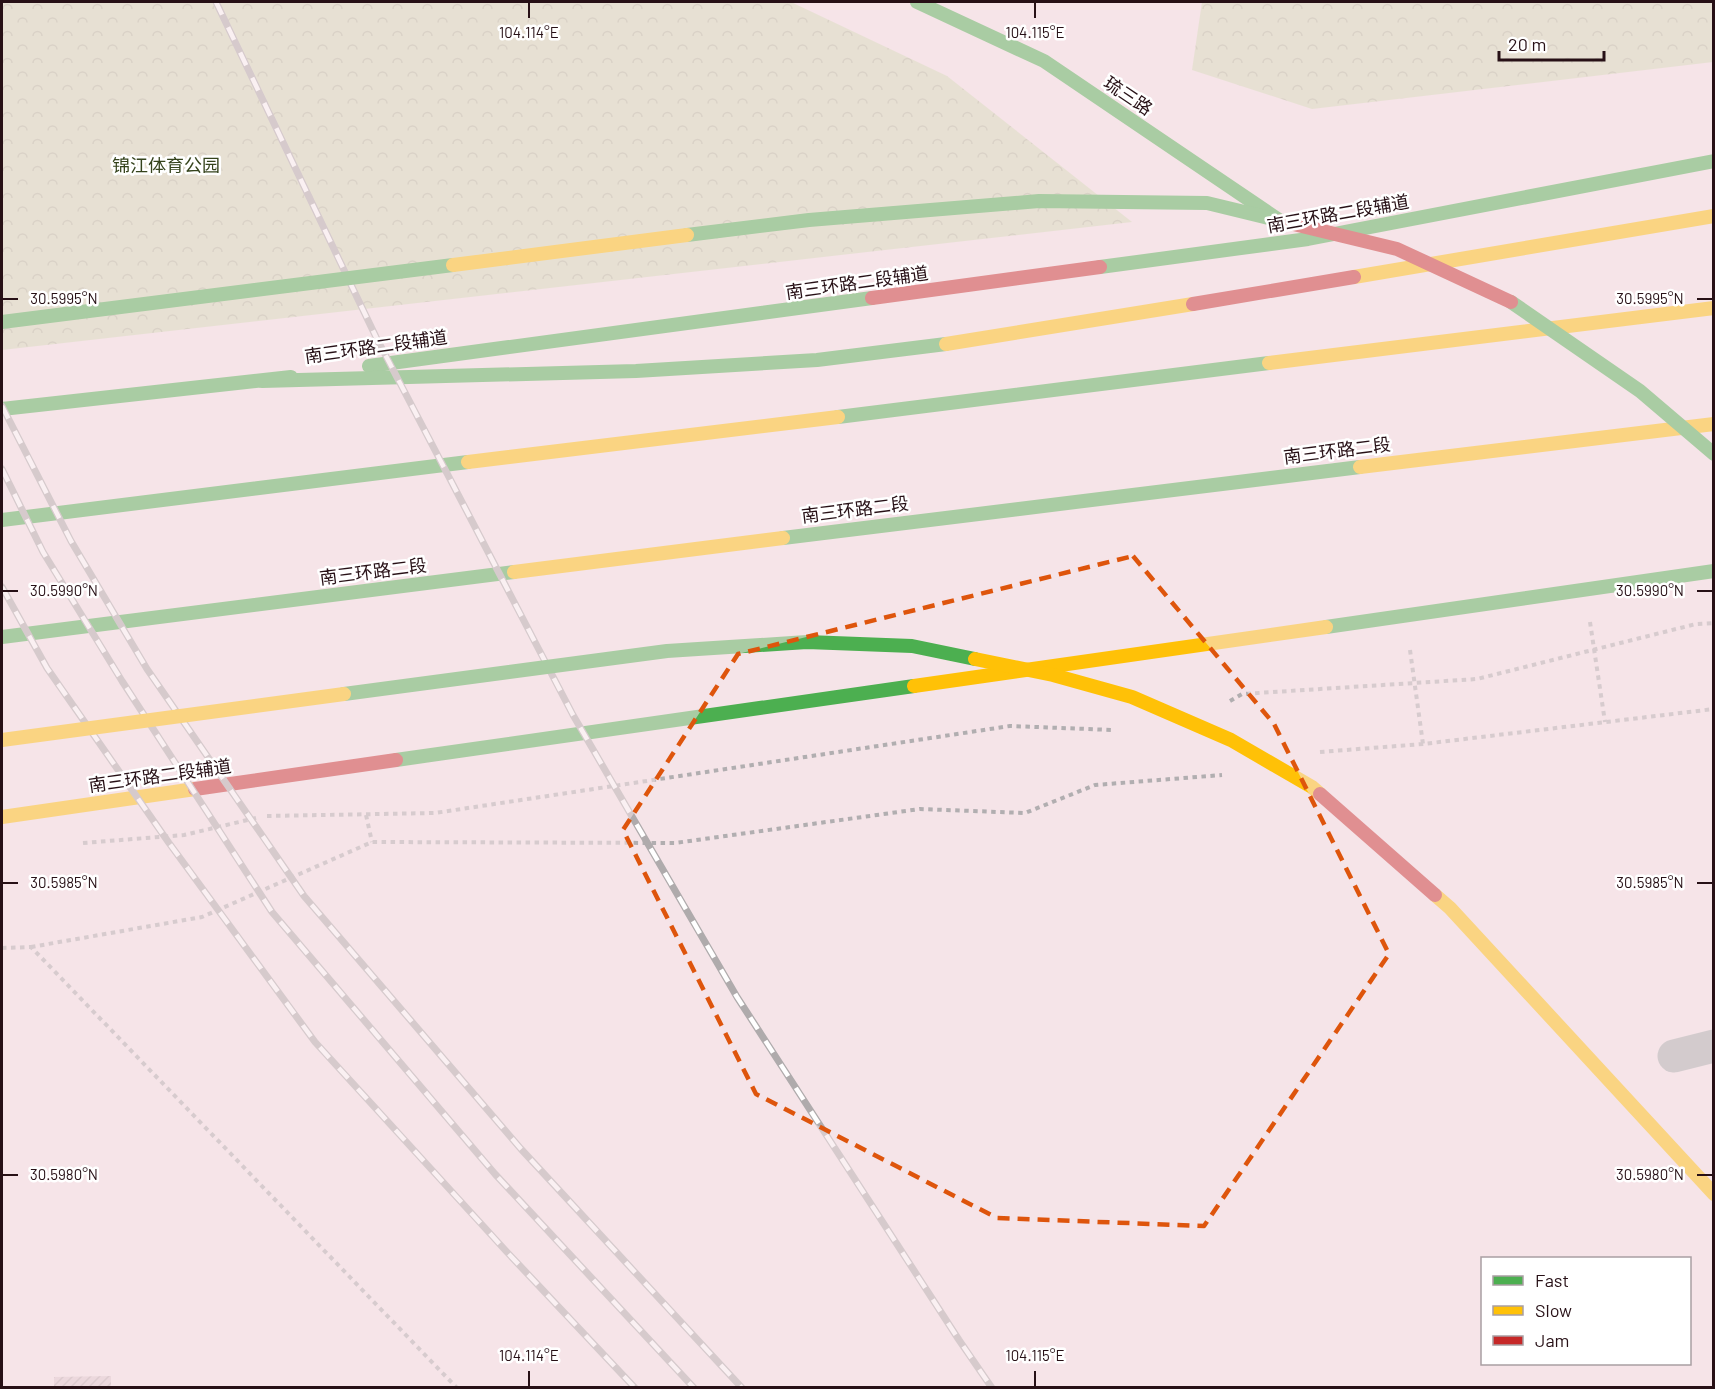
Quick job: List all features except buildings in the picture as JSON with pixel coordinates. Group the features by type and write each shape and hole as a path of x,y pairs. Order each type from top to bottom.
{"main road":[{"name":"琉三路","path":"917,2 1044,61 1308,239"},
{"name":"南三环路二段辅道","path":"2,409 262,381 1308,239 1713,161"},
{"path":"2,322 809,220 1039,201 1207,203 1397,249 1511,302 1640,391 1713,454"},
{"path":"262,381 636,371 817,360 986,339 1713,216"},
{"path":"2,520 1713,308"},
{"name":"南三环路二段","path":"2,637 903,522 1713,424"},
{"name":"南三环路二段辅道","path":"2,817 1713,571"},
{"path":"2,740 667,651 807,642 912,646 1053,675 1131,697 1230,740 1312,787 1450,908 1713,1194"}],"street":[{"path":"1674,1056 1713,1046"}],"path":[{"path":"1222,705 1242,694 1477,679 1696,624 1713,623"},
{"path":"1594,649 1605,722"},
{"path":"1414,683 1424,744"},
{"path":"1318,752 1424,744 1713,709"},
{"path":"81,843 184,835 263,816 435,813 1010,726 1114,730"},
{"path":"2,948 31,946 202,917 372,842 675,843 920,809 1025,813 1095,785 1220,775 1231,772"},
{"path":"366,815 372,842"},
{"path":"31,946 457,1388"}],"highlighted area":[{"path":"1133,556 1274,724 1389,954 1204,1226 997,1218 756,1094 623,830 738,654"}],"green space":[{"name":"锦江体育公园","path":"2,2 791,2 947,76 1132,222 2,350"},
{"path":"1202,2 1713,2 1713,62 1312,109 1192,70"}],"railway":[{"path":"216,2 376,337 573,715 737,997 992,1388"},
{"path":"2,406 71,541 147,669 304,896 521,1149 742,1388"},
{"path":"2,469 43,552 122,681 272,912 495,1174 694,1388"},
{"path":"2,587 47,668 169,843 315,1042 635,1388"}],"traffic: fast":[{"path":"917,2 1044,61 1279,220"},
{"path":"1100,267 1308,239 1714,161"},
{"path":"687,235 809,220 1039,201 1207,203 1281,221"},
{"path":"2,322 453,265"},
{"path":"369,366 872,298"},
{"path":"1511,302 1640,391 1714,454"},
{"path":"262,381 636,371 817,360 946,344"},
{"path":"838,417 1269,363"},
{"path":"2,409 291,377"},
{"path":"2,520 468,462"},
{"path":"783,538 1360,467"},
{"path":"1326,627 1714,571"},
{"path":"2,637 514,572"},
{"path":"344,694 667,651 807,642 912,646 975,659"},
{"path":"396,760 914,686"}],"traffic: slow":[{"path":"1354,277 1714,216"},
{"path":"453,265 687,235"},
{"path":"946,344 1193,304"},
{"path":"1269,363 1714,308"},
{"path":"468,462 838,417"},
{"path":"1360,467 1714,424"},
{"path":"514,572 783,538"},
{"path":"914,686 1326,627"},
{"path":"975,659 1053,675 1132,697 1231,740 1312,787 1320,794"},
{"path":"2,740 344,694"},
{"path":"2,817 195,789"},
{"path":"1435,895 1450,908 1714,1194"}],"traffic: jam":[{"path":"1281,221 1397,249 1511,302"},
{"path":"872,298 1100,267"},
{"path":"1193,304 1354,277"},
{"path":"195,789 396,760"},
{"path":"1320,794 1435,895"}]}
